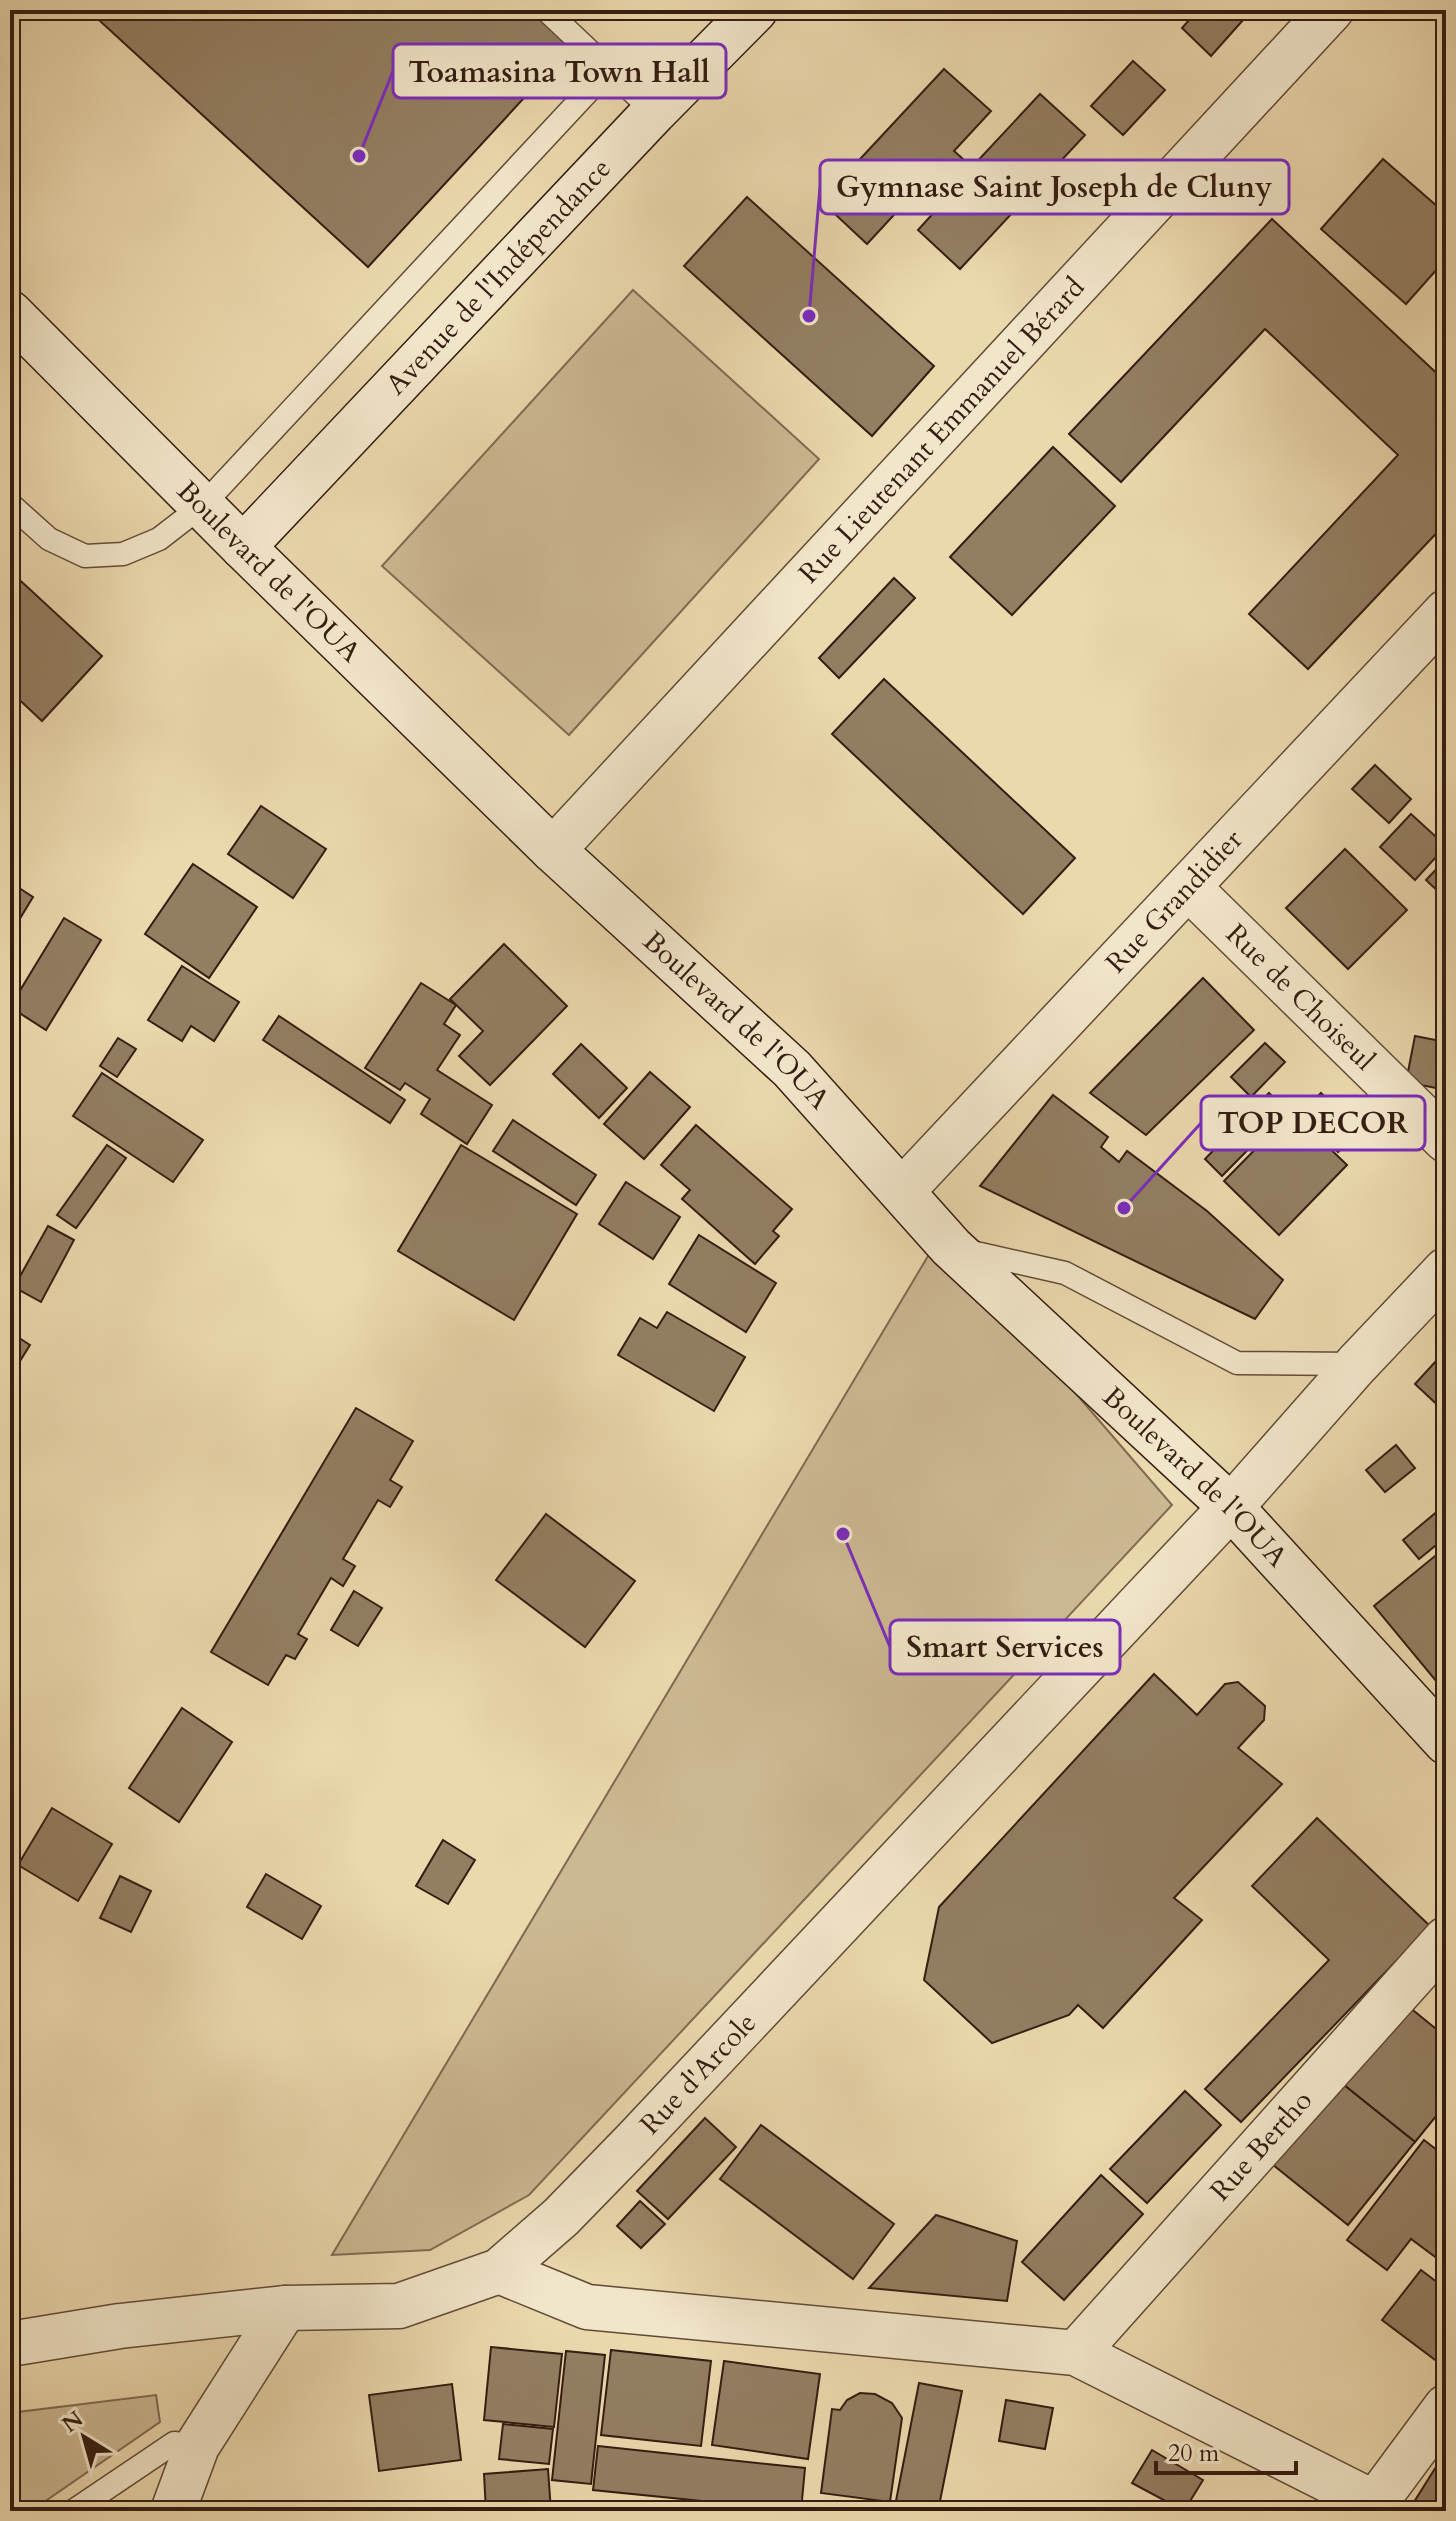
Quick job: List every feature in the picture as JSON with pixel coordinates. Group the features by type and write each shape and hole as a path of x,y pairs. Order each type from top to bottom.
{"street":[{"name":"Avenue de l'Indépendance","path":"243,547 654,112 755,10"},
{"name":"Rue Lieutenant Emmanuel Bérard","path":"553,850 1331,10"},
{"name":"Boulevard de l'OUA","path":"10,313 243,547 553,850 792,1069 951,1247 1231,1507 1446,1742"},
{"name":"Rue Grandidier","path":"903,1190 1446,612"},
{"name":"Rue de Choiseul","path":"1189,888 1446,1140"},
{"name":"Rue d'Arcole","path":"10,2344 120,2326 285,2308 399,2306 499,2271 561,2217 635,2141 1231,1507 1357,1364 1446,1270"},
{"name":"Rue Bertho","path":"1076,2353 1446,1939"},
{"path":"499,2271 587,2307 1076,2353 1375,2508 1446,2407"},
{"path":"173,2511 197,2446 285,2308"}],"lane":[{"path":"546,10 654,112"},
{"path":"10,504 49,539 85,556 123,554 159,539 203,505 609,69"},
{"path":"951,1247 1065,1273 1237,1363 1357,1364"},
{"path":"73,2511 174,2443 197,2446"}],"shaded area":[{"path":"633,290 819,459 569,735 382,566"},
{"path":"940,1236 1172,1505 529,2195 430,2250 332,2255"},
{"path":"156,2395 160,2422 31,2511 10,2511 10,2413"}],"building":[{"path":"88,10 533,10 572,46 368,267"},
{"path":"1198,10 1252,10 1211,56 1182,28"},
{"path":"1133,61 1165,90 1123,135 1091,106"},
{"path":"944,69 991,111 954,151 972,167 1040,94 1085,135 960,269 918,230 949,196 928,178 867,244 821,201"},
{"path":"1383,159 1446,214 1446,259 1406,304 1321,229"},
{"path":"747,197 934,366 872,436 684,266"},
{"path":"1272,219 1446,382 1446,523 1308,669 1249,614 1398,455 1265,329 1121,482 1069,434"},
{"path":"1053,447 1115,506 1012,615 950,557"},
{"path":"10,571 102,656 42,721 10,691"},
{"path":"894,578 915,598 839,678 819,658"},
{"path":"884,679 1075,858 1023,914 832,734"},
{"path":"1375,765 1411,799 1389,823 1352,789"},
{"path":"261,806 326,849 293,898 228,854"},
{"path":"1411,814 1446,846 1415,880 1380,847"},
{"path":"1345,849 1407,910 1348,969 1286,908"},
{"path":"1446,859 1446,891 1442,895 1426,880"},
{"path":"193,864 257,907 209,978 145,934"},
{"path":"10,882 33,897 10,935"},
{"path":"64,918 101,940 46,1030 10,1007"},
{"path":"504,944 567,1006 490,1085 459,1056 483,1031 450,999"},
{"path":"182,966 239,1002 214,1041 191,1026 182,1041 148,1020"},
{"path":"1203,978 1254,1030 1146,1135 1090,1093"},
{"path":"421,983 456,1005 444,1024 460,1035 437,1070 492,1105 467,1144 421,1114 430,1099 405,1083 400,1090 365,1068"},
{"path":"279,1016 405,1100 390,1123 263,1040"},
{"path":"1415,1036 1446,1042 1446,1090 1406,1082"},
{"path":"118,1038 136,1049 117,1077 100,1066"},
{"path":"1265,1043 1285,1062 1251,1097 1231,1077"},
{"path":"581,1044 627,1088 599,1118 553,1074"},
{"path":"650,1072 690,1107 644,1159 604,1124"},
{"path":"102,1073 203,1140 173,1182 73,1116"},
{"path":"1269,1093 1287,1110 1222,1176 1205,1159"},
{"path":"1321,1093 1359,1130 1338,1152 1300,1115"},
{"path":"1053,1095 1108,1137 1101,1147 1119,1162 1127,1151 1207,1211 1283,1280 1255,1319 980,1186"},
{"path":"1292,1112 1347,1165 1279,1235 1224,1181"},
{"path":"513,1120 596,1175 576,1205 493,1151"},
{"path":"696,1125 792,1209 773,1231 779,1236 755,1264 682,1199 690,1190 661,1165"},
{"path":"107,1145 126,1158 76,1228 57,1215"},
{"path":"461,1145 577,1214 514,1320 398,1251"},
{"path":"626,1182 680,1217 653,1259 599,1224"},
{"path":"48,1226 74,1240 41,1302 14,1287"},
{"path":"699,1235 776,1283 746,1332 669,1284"},
{"path":"667,1312 745,1357 714,1411 618,1355 640,1318 657,1328"},
{"path":"10,1332 30,1345 10,1377"},
{"path":"1446,1350 1446,1409 1444,1411 1415,1384"},
{"path":"356,1408 413,1441 390,1480 402,1487 390,1507 378,1500 343,1559 355,1566 343,1586 331,1578 298,1634 307,1639 295,1659 286,1655 268,1685 211,1652"},
{"path":"1396,1445 1415,1468 1385,1492 1366,1470"},
{"path":"1439,1510 1446,1518 1446,1537 1419,1559 1403,1540"},
{"path":"546,1514 635,1581 585,1647 496,1580"},
{"path":"1446,1547 1446,1693 1374,1606"},
{"path":"354,1591 382,1608 358,1646 331,1630"},
{"path":"1154,1674 1197,1715 1225,1684 1238,1682 1265,1706 1264,1720 1238,1748 1282,1784 1174,1898 1202,1920 1103,2028 1078,2005 1069,2015 992,2043 924,1980 939,1907"},
{"path":"182,1708 232,1742 179,1822 129,1788"},
{"path":"52,1808 112,1844 78,1901 18,1865"},
{"path":"1317,1818 1430,1926 1241,2122 1205,2089 1329,1960 1252,1886"},
{"path":"443,1840 475,1860 448,1904 416,1886"},
{"path":"266,1874 321,1906 302,1939 247,1907"},
{"path":"120,1876 151,1891 131,1932 100,1918"},
{"path":"1403,2002 1446,2037 1446,2104 1415,2142 1339,2081"},
{"path":"1334,2077 1415,2142 1348,2225 1267,2160"},
{"path":"1185,2091 1221,2125 1147,2203 1110,2169"},
{"path":"705,2118 736,2147 668,2219 637,2191"},
{"path":"761,2125 894,2224 853,2279 720,2179"},
{"path":"1424,2140 1446,2157 1446,2265 1411,2239 1387,2270 1347,2240"},
{"path":"1101,2175 1143,2214 1064,2300 1022,2262"},
{"path":"640,2201 665,2224 641,2248 617,2226"},
{"path":"936,2215 1017,2241 1007,2301 869,2288"},
{"path":"1421,2270 1446,2289 1446,2360 1442,2365 1382,2320"},
{"path":"491,2347 562,2354 554,2427 484,2420"},
{"path":"611,2350 711,2361 701,2446 601,2435"},
{"path":"566,2351 605,2355 591,2484 552,2480"},
{"path":"724,2361 820,2374 808,2459 712,2445"},
{"path":"919,2383 962,2391 938,2511 894,2511"},
{"path":"452,2384 461,2460 379,2471 369,2395"},
{"path":"860,2393 875,2394 892,2403 902,2418 890,2502 821,2493 832,2409 840,2410 847,2400"},
{"path":"1006,2400 1053,2408 1045,2449 999,2441"},
{"path":"503,2424 553,2429 549,2464 499,2459"},
{"path":"598,2446 805,2468 801,2511 593,2490"},
{"path":"1152,2450 1203,2480 1184,2511 1132,2483"},
{"path":"1446,2451 1446,2511 1428,2511 1414,2502"},
{"path":"548,2469 551,2511 486,2511 484,2474"}],"place":[{"name":"Toamasina Town Hall","path":"359,156"},
{"name":"Gymnase Saint Joseph de Cluny","path":"809,316"},
{"name":"TOP DECOR","path":"1124,1208"},
{"name":"Smart Services","path":"843,1534"}]}
